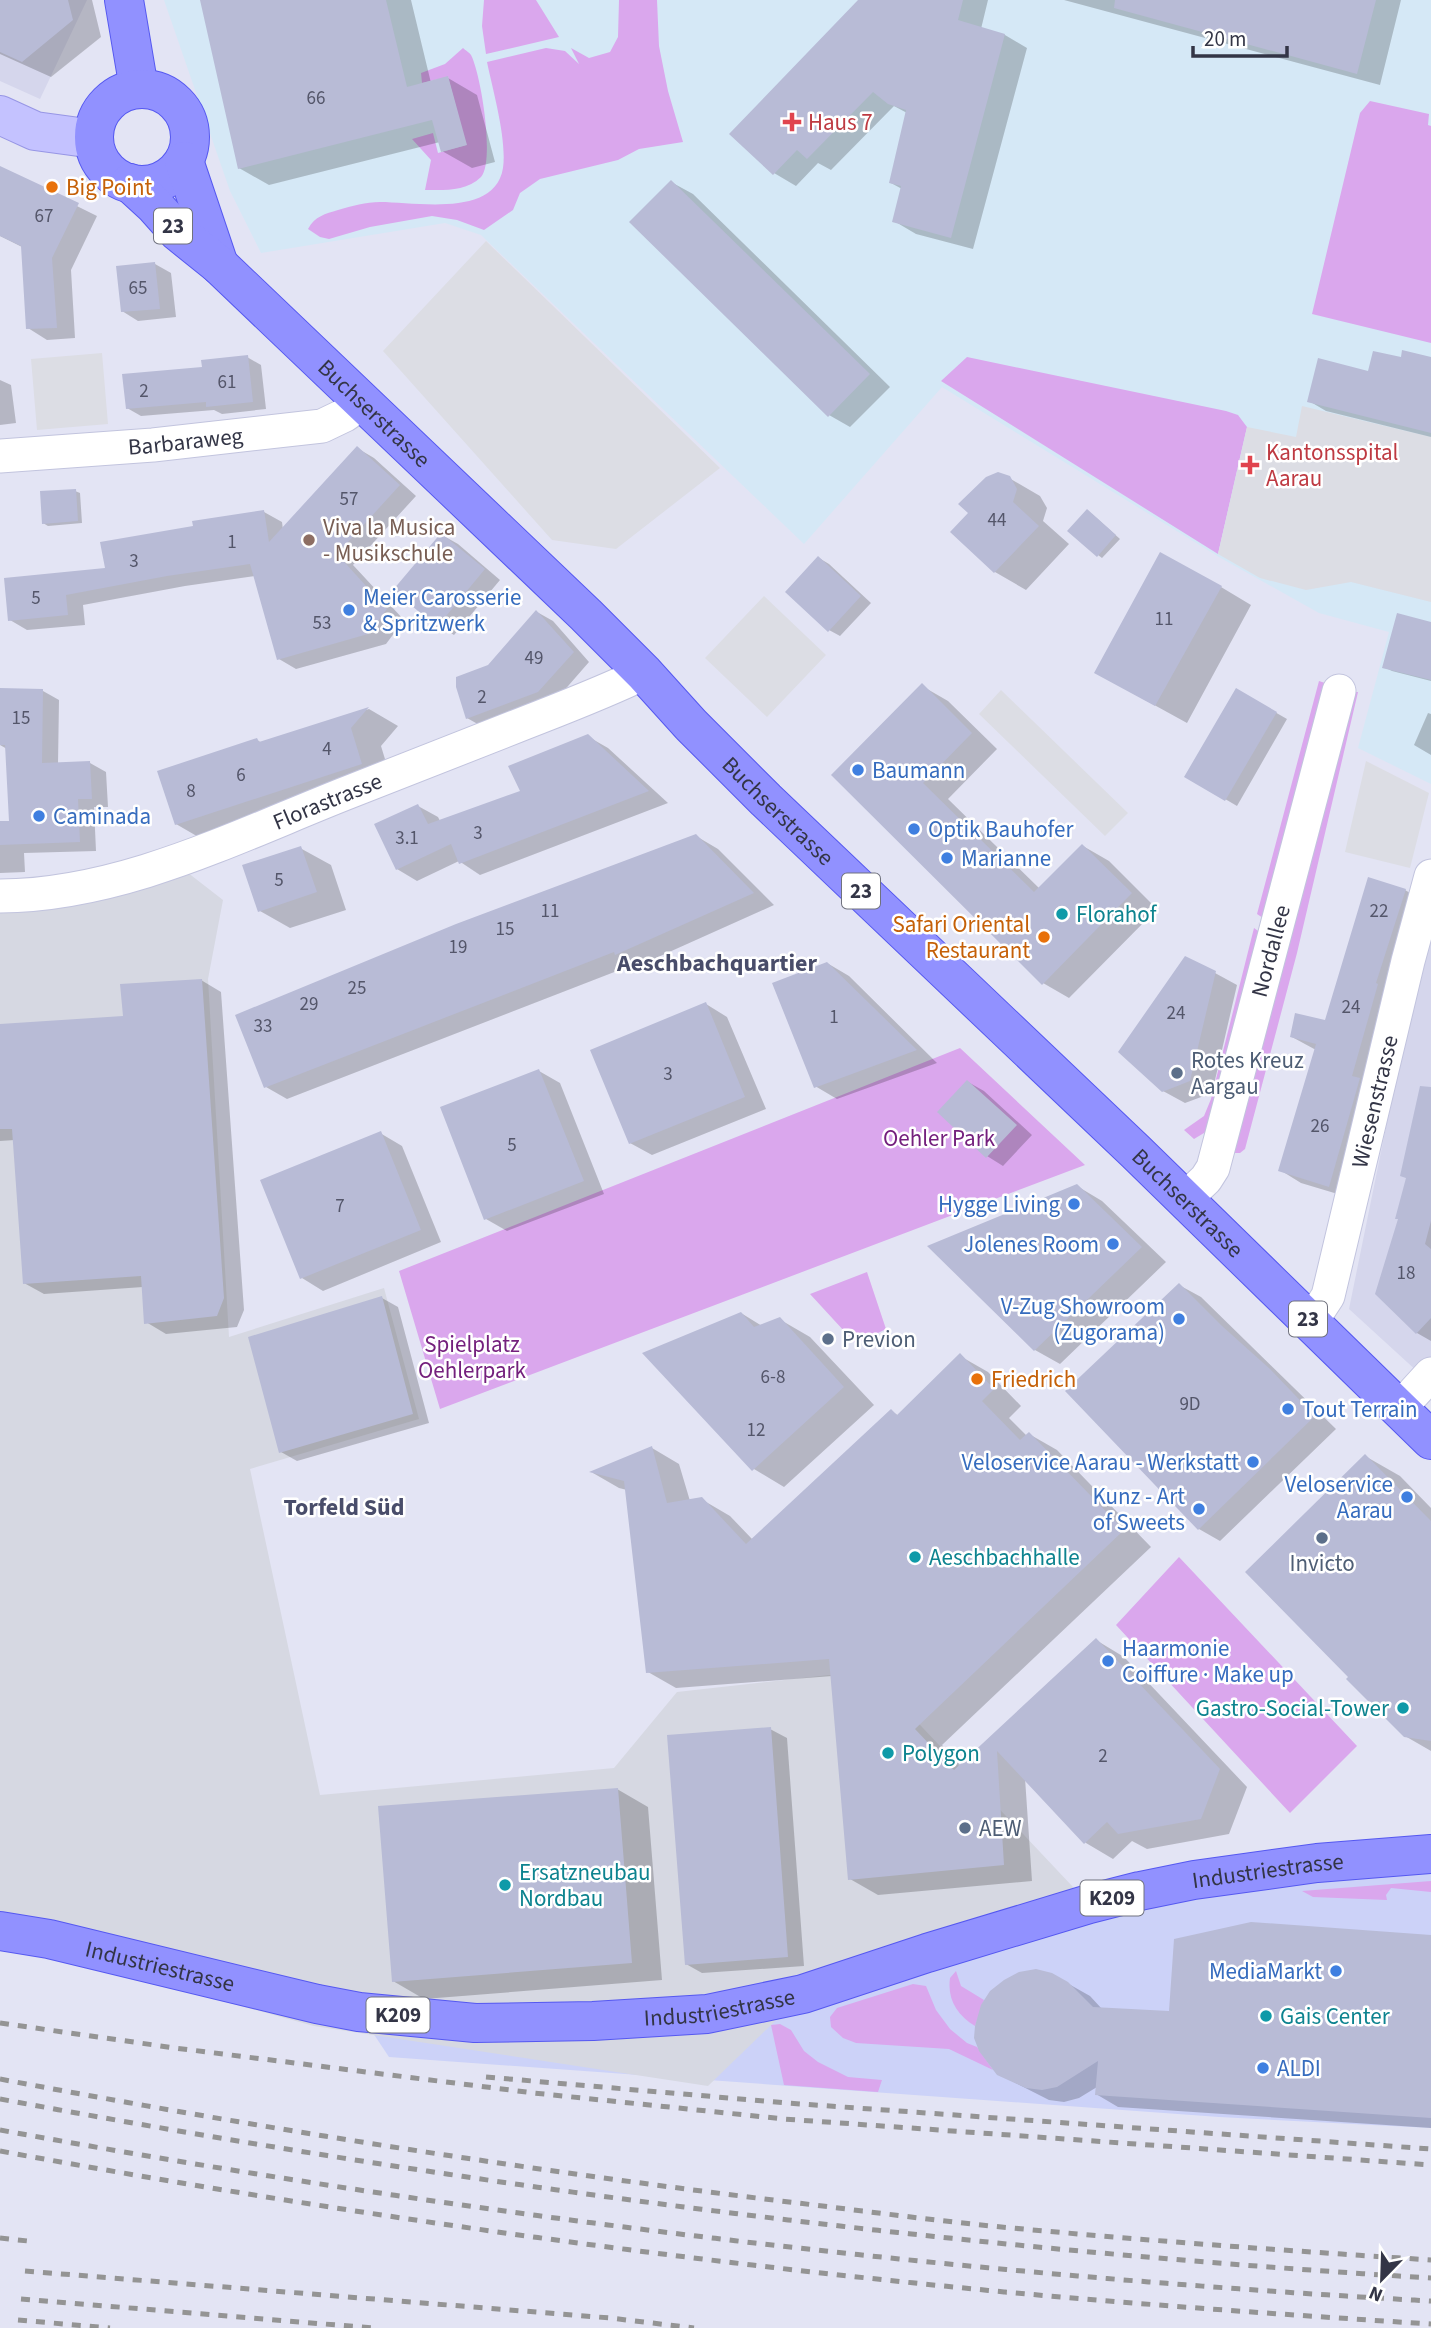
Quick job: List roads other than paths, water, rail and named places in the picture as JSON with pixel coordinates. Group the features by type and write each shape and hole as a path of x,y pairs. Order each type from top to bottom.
{"main road":[{"path":"0,116 34,131 94,139 96,125 111,99 139,89 124,0"},
{"name":"23","path":"94,139 98,155 107,169 130,183 161,181 174,173 184,161 190,136 183,111 165,94 139,89"},
{"name":"Buchserstrasse","path":"184,161 219,265"},
{"name":"Buchserstrasse","path":"130,183 178,232 219,265 364,402 644,673 691,726 766,800 1112,1129 1431,1440"},
{"name":"Industriestrasse","path":"0,1931 49,1939 359,2012 475,2023 593,2021 707,2014 803,1994 1089,1904 1194,1880 1317,1863 1431,1854"}],"street":[{"name":"Barbaraweg","path":"0,456 153,445 322,426 364,402"},
{"name":"Florastrasse","path":"0,896 57,891 99,883 174,862 476,743 644,673"},
{"name":"Nordallee","path":"1184,1200 1206,1179 1213,1168 1339,691"},
{"name":"Wiesenstrasse","path":"1311,1322 1328,1296 1431,876"},
{"path":"1399,1409 1431,1374"}],"railway":[{"path":"0,2023 534,2093 784,2119 1431,2165"},
{"path":"486,2077 787,2103 1431,2149"},
{"path":"0,2079 389,2146 781,2201 1064,2233 1431,2260"},
{"path":"0,2099 356,2160 712,2211 1071,2250 1431,2278"},
{"path":"0,2130 355,2189 712,2238 1071,2275 1431,2301"},
{"path":"0,2151 375,2214 752,2265 1058,2297 1431,2324"},
{"path":"0,2238 28,2241"},
{"path":"25,2271 610,2318 694,2328"},
{"path":"21,2299 373,2328"},
{"path":"18,2320 110,2328"}],"place":[{"name":"Haus 7","path":"792,122"},
{"name":"Big Point","path":"52,187"},
{"name":"Kantonsspital Aarau","path":"1250,465"},
{"name":"Viva la Musica - Musikschule","path":"309,540"},
{"name":"Meier Carosserie & Spritzwerk","path":"349,610"},
{"name":"Baumann","path":"858,770"},
{"name":"Caminada","path":"39,816"},
{"name":"Optik Bauhofer","path":"914,829"},
{"name":"Marianne","path":"947,858"},
{"name":"Florahof","path":"1062,914"},
{"name":"Safari Oriental Restaurant","path":"1044,937"},
{"name":"Rotes Kreuz Aargau","path":"1177,1073"},
{"name":"Hygge Living","path":"1074,1204"},
{"name":"Jolenes Room","path":"1113,1244"},
{"name":"V-Zug Showroom (Zugorama)","path":"1179,1319"},
{"name":"Previon","path":"828,1339"},
{"name":"Friedrich","path":"977,1379"},
{"name":"Tout Terrain","path":"1288,1409"},
{"name":"Veloservice Aarau - Werkstatt","path":"1253,1462"},
{"name":"Veloservice Aarau","path":"1407,1497"},
{"name":"Kunz - Art of Sweets","path":"1199,1509"},
{"name":"Invicto","path":"1322,1538"},
{"name":"Aeschbachhalle","path":"915,1557"},
{"name":"Haarmonie Coiffure · Make up","path":"1108,1661"},
{"name":"Gastro-Social-Tower","path":"1403,1708"},
{"name":"Polygon","path":"888,1753"},
{"name":"AEW","path":"965,1828"},
{"name":"Ersatzneubau Nordbau","path":"505,1885"},
{"name":"MediaMarkt","path":"1336,1971"},
{"name":"Gais Center","path":"1266,2016"},
{"name":"ALDI","path":"1263,2068"}],"district":[{"name":"Aeschbachquartier","path":"717,963"},
{"name":"Torfeld Süd","path":"344,1507"}],"park label":[{"name":"Oehler Park","path":"939,1138"},
{"name":"Spielplatz Oehlerpark","path":"472,1357"}]}
